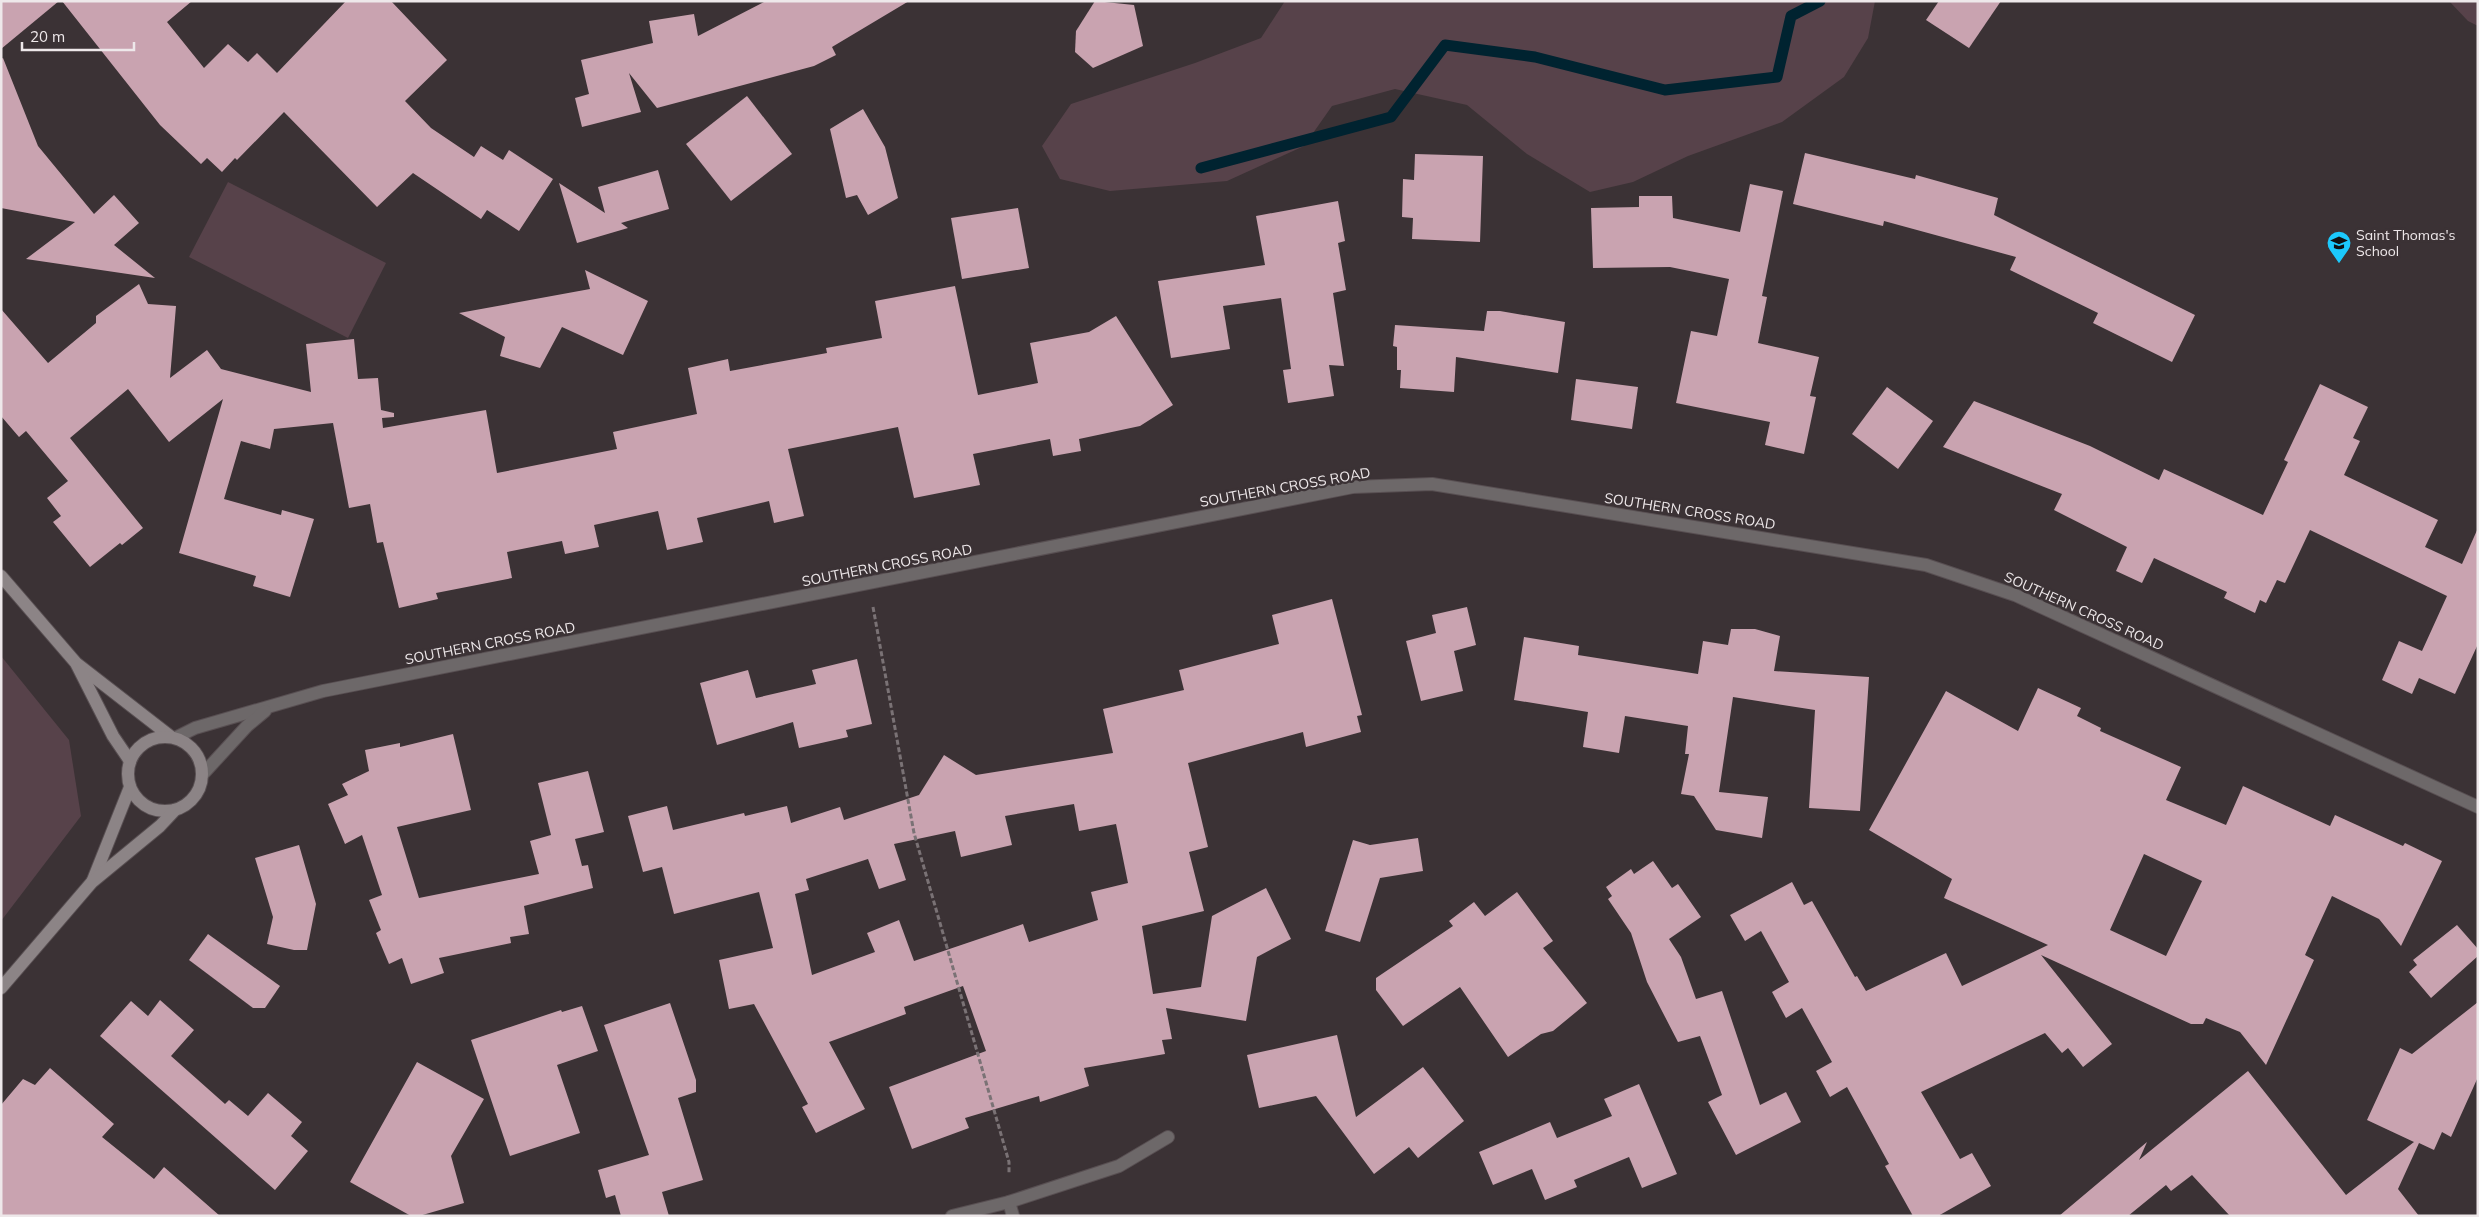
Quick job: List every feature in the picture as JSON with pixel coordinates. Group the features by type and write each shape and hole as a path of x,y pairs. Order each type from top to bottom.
{"street":[{"name":"SOUTHERN CROSS ROAD","path":"172,737 195,728 323,691 1353,488 1432,484 1926,565 2015,595 2478,807"},
{"path":"1,576 76,663 172,737"},
{"path":"76,663 113,736 130,762"},
{"name":"SOUTHERN CROSS ROAD","path":"202,775 247,726 269,708"},
{"path":"1,988 92,882 147,838 175,810 188,804 198,792 202,775 202,764 194,751 184,741 172,737 155,737 142,744 132,755 128,769 130,788 135,797 146,807 160,811 175,810"},
{"path":"92,882 130,788"},
{"path":"952,1216 1009,1202 1119,1166 1168,1137"},
{"path":"1009,1202 1014,1216"}],"path":[{"path":"869,584 914,833 1009,1162 1009,1202"}],"shaded area":[{"path":"1285,1 1875,1 1868,38 1844,77 1782,122 1688,156 1633,182 1590,192 1527,154 1467,105 1395,89 1332,106 1304,146 1227,181 1110,191 1060,179 1042,146 1071,104 1195,63 1261,38"},
{"path":"2449,1 2478,1 2478,26 2468,21"},
{"path":"228,182 386,263 348,338 189,257"},
{"path":"1,656 69,740 81,816 1,921"}],"building":[{"path":"1,1 59,1 1,49"},
{"path":"62,1 192,1 167,22 204,68 228,44 248,62 257,53 277,73 346,1 391,1 447,60 405,101 431,128 474,157 481,146 503,160 509,150 553,179 519,231 487,210 481,219 413,173 377,207 284,112 237,160 235,158 222,172 207,158 201,164 160,125"},
{"path":"766,1 909,1 832,47 836,55 814,66 657,108 629,73 641,112 582,127 575,98 589,94 581,60 653,43 649,21 694,14 698,36"},
{"path":"1095,1 1134,5 1143,46 1093,68 1075,52 1076,31"},
{"path":"1939,1 2001,1 1969,48 1926,20"},
{"path":"3,58 38,146 94,214 114,195 139,223 114,245 155,278 26,259 75,222 1,208 1,59"},
{"path":"747,96 792,154 731,201 686,144"},
{"path":"863,109 885,147 898,198 868,215 857,195 846,198 830,129"},
{"path":"1805,153 1915,179 1916,175 1998,198 1994,215 2195,315 2172,362 2093,323 2098,313 2010,270 2016,257 1884,221 1883,226 1793,204"},
{"path":"1415,154 1483,156 1480,242 1412,239 1413,218 1402,217 1403,179 1414,180"},
{"path":"658,170 669,209 621,223 628,228 577,243 559,183 605,213 598,187"},
{"path":"1750,184 1783,191 1762,296 1767,297 1758,343 1819,357 1810,396 1816,397 1804,454 1765,445 1770,422 1676,403 1691,331 1717,336 1729,279 1670,267 1593,268 1591,208 1639,207 1639,196 1672,196 1673,218 1740,232"},
{"path":"1338,201 1345,241 1338,243 1346,290 1333,293 1344,366 1329,365 1334,396 1288,403 1283,370 1291,369 1281,298 1223,306 1230,349 1171,358 1158,281 1265,265 1256,216"},
{"path":"1018,208 1029,268 962,279 951,218"},
{"path":"585,270 648,301 623,355 562,327 540,368 500,356 505,337 459,313 590,289"},
{"path":"139,284 148,304 176,306 170,378 207,350 221,369 311,392 306,344 354,339 358,379 378,378 381,410 394,413 394,417 382,418 383,428 486,410 497,473 617,449 613,432 697,414 688,368 728,359 730,371 827,353 826,348 882,338 875,301 955,286 978,395 1038,383 1030,343 1089,332 1116,316 1173,405 1140,426 1079,439 1081,451 1053,456 1050,439 973,454 980,485 914,498 898,427 788,449 804,516 774,523 769,501 697,518 703,542 667,550 658,511 594,525 599,547 565,554 562,541 507,552 512,578 436,593 438,599 399,608 383,542 377,543 370,504 349,508 333,423 274,429 270,449 241,441 224,499 281,515 282,510 314,519 290,597 253,586 256,576 179,553 223,399 169,442 128,389 70,438 143,528 122,545 120,543 90,567 53,522 61,516 47,498 68,481 26,431 19,437 1,416 1,309 48,363 96,323 96,316"},
{"path":"1487,311 1500,311 1565,322 1558,373 1456,357 1454,392 1400,388 1401,370 1397,370 1397,347 1393,346 1395,325 1484,331"},
{"path":"1576,379 1638,387 1632,429 1571,420"},
{"path":"2320,384 2368,407 2353,438 2360,441 2344,475 2438,520 2425,547 2462,564 2478,528 2478,644 2455,694 2419,678 2412,694 2382,680 2399,641 2422,651 2447,596 2310,530 2285,583 2277,580 2266,603 2260,600 2255,613 2224,598 2227,592 2154,558 2142,583 2116,571 2127,547 2054,510 2062,494 1943,447 1974,401 2090,446 2159,480 2164,469 2263,515 2288,462 2284,460"},
{"path":"1887,387 1933,421 1898,469 1852,434"},
{"path":"1332,599 1362,715 1357,716 1361,732 1306,747 1303,732 1188,763 1208,847 1189,852 1204,911 1142,926 1153,994 1201,987 1212,916 1266,888 1291,939 1257,957 1246,1021 1166,1008 1172,1039 1162,1040 1165,1054 1084,1068 1089,1086 1040,1102 1039,1096 965,1118 969,1128 912,1149 889,1087 986,1051 963,986 904,1007 906,1014 829,1042 865,1109 816,1133 802,1107 808,1104 754,1004 729,1009 719,960 773,948 759,892 674,914 662,867 643,872 628,816 667,806 673,830 744,813 745,816 787,806 791,823 840,807 844,820 919,795 944,755 976,775 1113,753 1103,709 1184,690 1179,670 1279,644 1272,615","holes":["1074,804 1079,831 1116,824 1128,883 1091,892 1098,920 1029,942 1023,924 914,961 899,920 867,933 875,952 812,975 795,894 809,890 806,879 868,859 879,889 906,880 894,844 955,831 961,857 1012,845 1005,816"]},
{"path":"1467,607 1476,645 1454,651 1463,691 1421,701 1406,641 1436,633 1432,615"},
{"path":"1731,629 1755,629 1780,636 1774,671 1869,677 1860,811 1809,808 1815,710 1733,697 1719,792 1768,797 1762,838 1716,830 1694,796 1681,794 1689,754 1685,754 1688,726 1625,716 1619,753 1583,747 1588,712 1514,700 1524,637 1579,646 1578,655 1698,674 1703,641 1728,645"},
{"path":"857,659 872,724 846,730 848,737 799,748 793,722 717,745 700,683 748,670 756,698 816,684 812,670"},
{"path":"2038,688 2081,708 2077,716 2101,728 2100,731 2181,767 2166,800 2226,825 2243,786 2330,826 2335,815 2403,846 2405,843 2442,861 2401,946 2379,919 2332,896 2305,955 2314,960 2266,1065 2240,1032 2206,1018 2203,1024 2191,1024 2041,955 2112,1044 2083,1067 2068,1048 2062,1053 2045,1033 1921,1092 1960,1159 1972,1153 1991,1186 1938,1216 1913,1216 1885,1166 1889,1164 1847,1087 1830,1097 1816,1071 1832,1062 1802,1008 1786,1018 1772,992 1789,982 1761,931 1745,941 1730,915 1792,882 1804,905 1812,901 1855,977 1857,976 1866,991 1946,953 1962,986 2048,945 1944,898 1952,879 1869,830 1946,691 2018,731","holes":["2144,854 2202,881 2166,956 2110,930"]},
{"path":"453,734 471,810 397,827 419,898 539,874 530,841 551,835 538,783 588,771 604,832 575,839 582,866 588,865 593,888 524,906 529,934 510,937 511,943 439,958 444,973 411,984 402,958 389,964 376,933 381,930 369,900 382,895 362,835 345,844 328,804 348,795 342,784 369,771 365,750 400,743 400,747"},
{"path":"1418,838 1423,871 1380,878 1360,942 1325,931 1353,840 1370,845"},
{"path":"299,845 316,904 307,950 294,950 267,944 273,917 255,858"},
{"path":"1653,861 1672,888 1678,884 1701,917 1669,939 1681,957 1696,999 1722,991 1760,1105 1786,1092 1801,1122 1736,1155 1708,1102 1722,1095 1700,1036 1678,1042 1647,982 1631,933 1608,899 1612,896 1606,887 1631,869 1634,874"},
{"path":"1517,892 1553,941 1543,948 1587,1003 1553,1031 1541,1034 1508,1057 1460,987 1403,1026 1376,990 1376,978 1453,926 1449,921 1474,902 1485,916"},
{"path":"2457,925 2478,949 2478,956 2431,998 2409,972 2417,965 2413,960"},
{"path":"208,934 280,986 265,1008 253,1008 189,960"},
{"path":"160,1000 194,1030 171,1056 225,1104 229,1100 248,1116 268,1093 302,1122 291,1136 308,1151 275,1190 100,1036 131,1001 148,1016"},
{"path":"2478,1002 2478,1077 2451,1137 2442,1132 2434,1150 2419,1143 2398,1189 2419,1216 2230,1216 2192,1175 2171,1191 2166,1185 2128,1216 2059,1216 2147,1142 2139,1160 2248,1071 2346,1195 2414,1142 2367,1120 2400,1048 2412,1054"},
{"path":"670,1003 696,1080 696,1092 678,1098 703,1180 662,1192 669,1216 621,1216 615,1195 606,1198 598,1170 649,1155 604,1025"},
{"path":"582,1006 598,1051 557,1065 580,1133 510,1156 471,1040 561,1010 562,1012"},
{"path":"1337,1035 1356,1117 1423,1067 1464,1121 1418,1158 1409,1147 1374,1174 1316,1096 1259,1108 1247,1055"},
{"path":"417,1062 484,1099 451,1156 464,1203 419,1216 411,1216 350,1182"},
{"path":"50,1068 114,1124 102,1137 154,1179 164,1167 220,1216 1,1216 1,1105 23,1079 35,1085"},
{"path":"1639,1084 1677,1174 1642,1188 1629,1157 1574,1180 1577,1187 1545,1200 1532,1169 1493,1185 1479,1152 1550,1122 1557,1138 1612,1116 1604,1099"}],"waterway":[{"path":"1201,168 1391,117 1445,45 1535,57 1665,90 1777,77 1791,16 1820,1"}],"place":[{"name":"Saint Thomas's School","path":"2339,264"}]}
